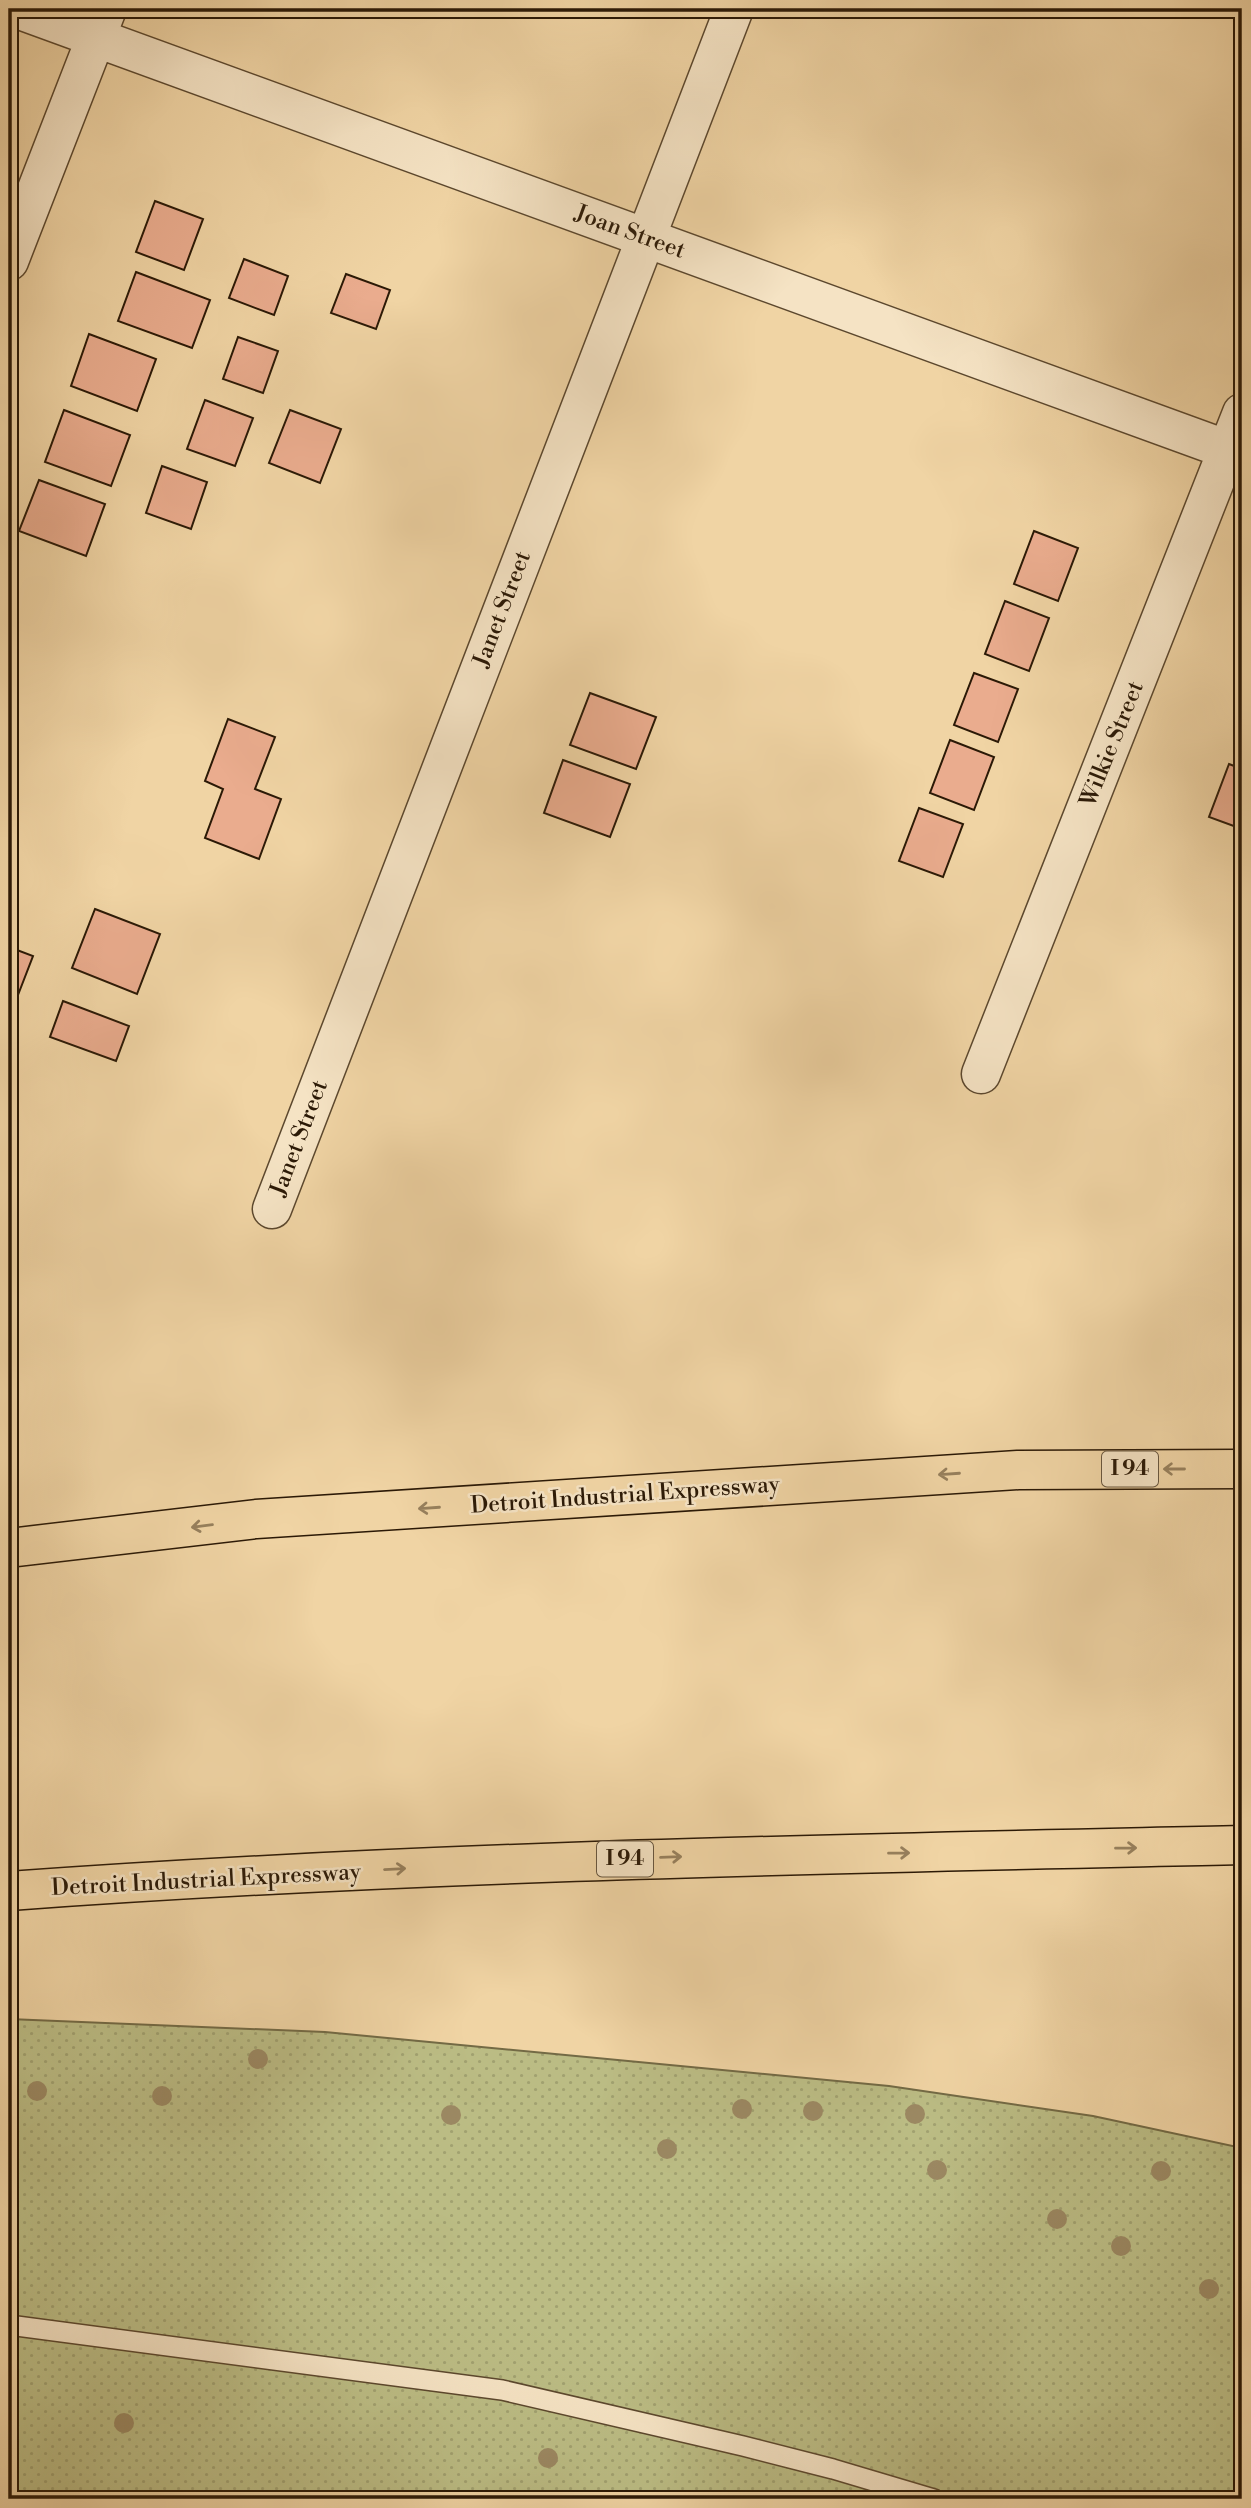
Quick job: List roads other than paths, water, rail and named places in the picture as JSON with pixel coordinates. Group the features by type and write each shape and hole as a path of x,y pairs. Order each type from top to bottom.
{"highway":[{"name":"Detroit Industrial Expressway","path":"9,1548 256,1520 934,1475 1017,1470 1242,1469"},
{"name":"Detroit Industrial Expressway","path":"9,1891 170,1879 675,1857 1242,1845"}],"street":[{"name":"Joan Street","path":"17,9 101,23 645,238 1235,452"},
{"name":"Janet Street","path":"272,1209 734,9"},
{"path":"9,261 101,23"},
{"name":"Wilkie Street","path":"981,1074 1235,452 1242,413"}],"lane":[{"path":"9,2325 502,2390 756,2449 934,2499"}]}
